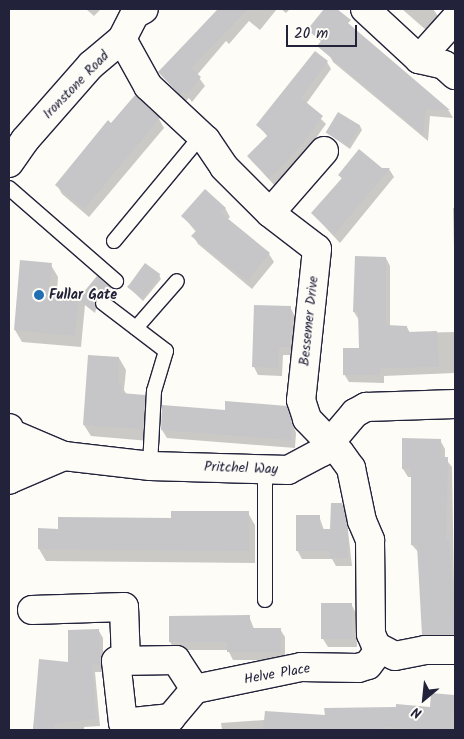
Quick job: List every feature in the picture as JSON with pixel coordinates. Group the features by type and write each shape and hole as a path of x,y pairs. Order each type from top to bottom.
{"street":[{"name":"Ironstone Road","path":"9,163 24,140 91,65 122,39 135,14 144,9"},
{"path":"366,9 420,59 444,65 455,75"},
{"path":"420,59 455,19"},
{"name":"Bessemer Drive","path":"122,39 148,86 201,136 224,166 270,213 317,249 301,400 307,419 330,443"},
{"path":"270,213 324,151"},
{"name":"Pritchel Way","path":"11,431 64,456 150,466 288,470 322,452 355,413 366,407 455,404"},
{"path":"9,480 15,465 11,431"},
{"path":"330,443 351,468 362,522 370,540 371,634 380,649 395,656 425,650 455,650"},
{"name":"Pritchel Way","path":"9,480 64,456"},
{"path":"32,610 124,607 126,661"},
{"name":"Helve Place","path":"195,688 301,667 358,668 368,665 380,649"},
{"path":"176,660 195,688 171,718 123,723 116,661 176,660"}],"lane":[{"path":"114,241 201,136"},
{"path":"9,188 116,281"},
{"path":"136,328 177,281"},
{"path":"103,303 166,351 154,391 150,466"},
{"path":"265,469 266,600"}],"building":[{"path":"218,9 248,9 191,68 201,77 187,94 183,91 180,95 158,72"},
{"path":"324,9 337,9 351,20 348,23 450,110 426,109 423,135 317,46 321,41 307,30"},
{"path":"315,51 328,61 301,98 323,116 296,152 269,179 247,156 268,135 256,125"},
{"path":"135,95 160,118 84,209 55,185 108,120 111,123"},
{"path":"338,112 360,125 348,146 326,133"},
{"path":"359,149 382,168 390,168 334,235 311,213 342,178 338,175"},
{"path":"205,189 226,208 221,213 270,253 247,281 191,236 197,230 181,216"},
{"path":"355,256 386,257 386,325 407,326 407,332 437,331 439,367 380,368 380,375 343,375 343,348 359,348 358,312 353,312"},
{"name":"Fullar Gate","path":"20,260 52,263 49,289 79,292 75,336 14,330"},
{"path":"145,263 160,274 143,298 127,287"},
{"path":"97,276 111,288 106,295 96,297 93,311 78,299"},
{"path":"254,305 291,306 290,347 279,347 278,368 252,367"},
{"path":"88,355 119,357 118,383 122,383 121,393 145,395 143,429 83,425"},
{"path":"225,401 287,406 292,423 291,440 161,430 162,405 225,410"},
{"path":"402,438 441,439 441,457 448,457 446,540 449,540 455,634 422,635 417,545 411,545 411,469 402,469"},
{"path":"331,503 342,503 348,528 348,558 330,558 330,551 296,551 296,515 320,515 320,529 330,529"},
{"path":"171,511 249,511 249,551 38,549 38,528 58,529 58,517 171,518"},
{"path":"321,603 352,603 352,639 321,639"},
{"path":"250,615 250,628 281,628 281,652 227,652 227,642 169,642 169,616"},
{"path":"99,629 100,665 92,665 96,719 55,723 54,730 33,730 39,659 68,662 68,630"},
{"path":"431,693 454,695 451,730 381,727 381,730 263,730 265,711 325,715 324,708 396,707 396,704 430,707"}],"place":[{"name":"Fullar Gate","path":"39,295"}]}
